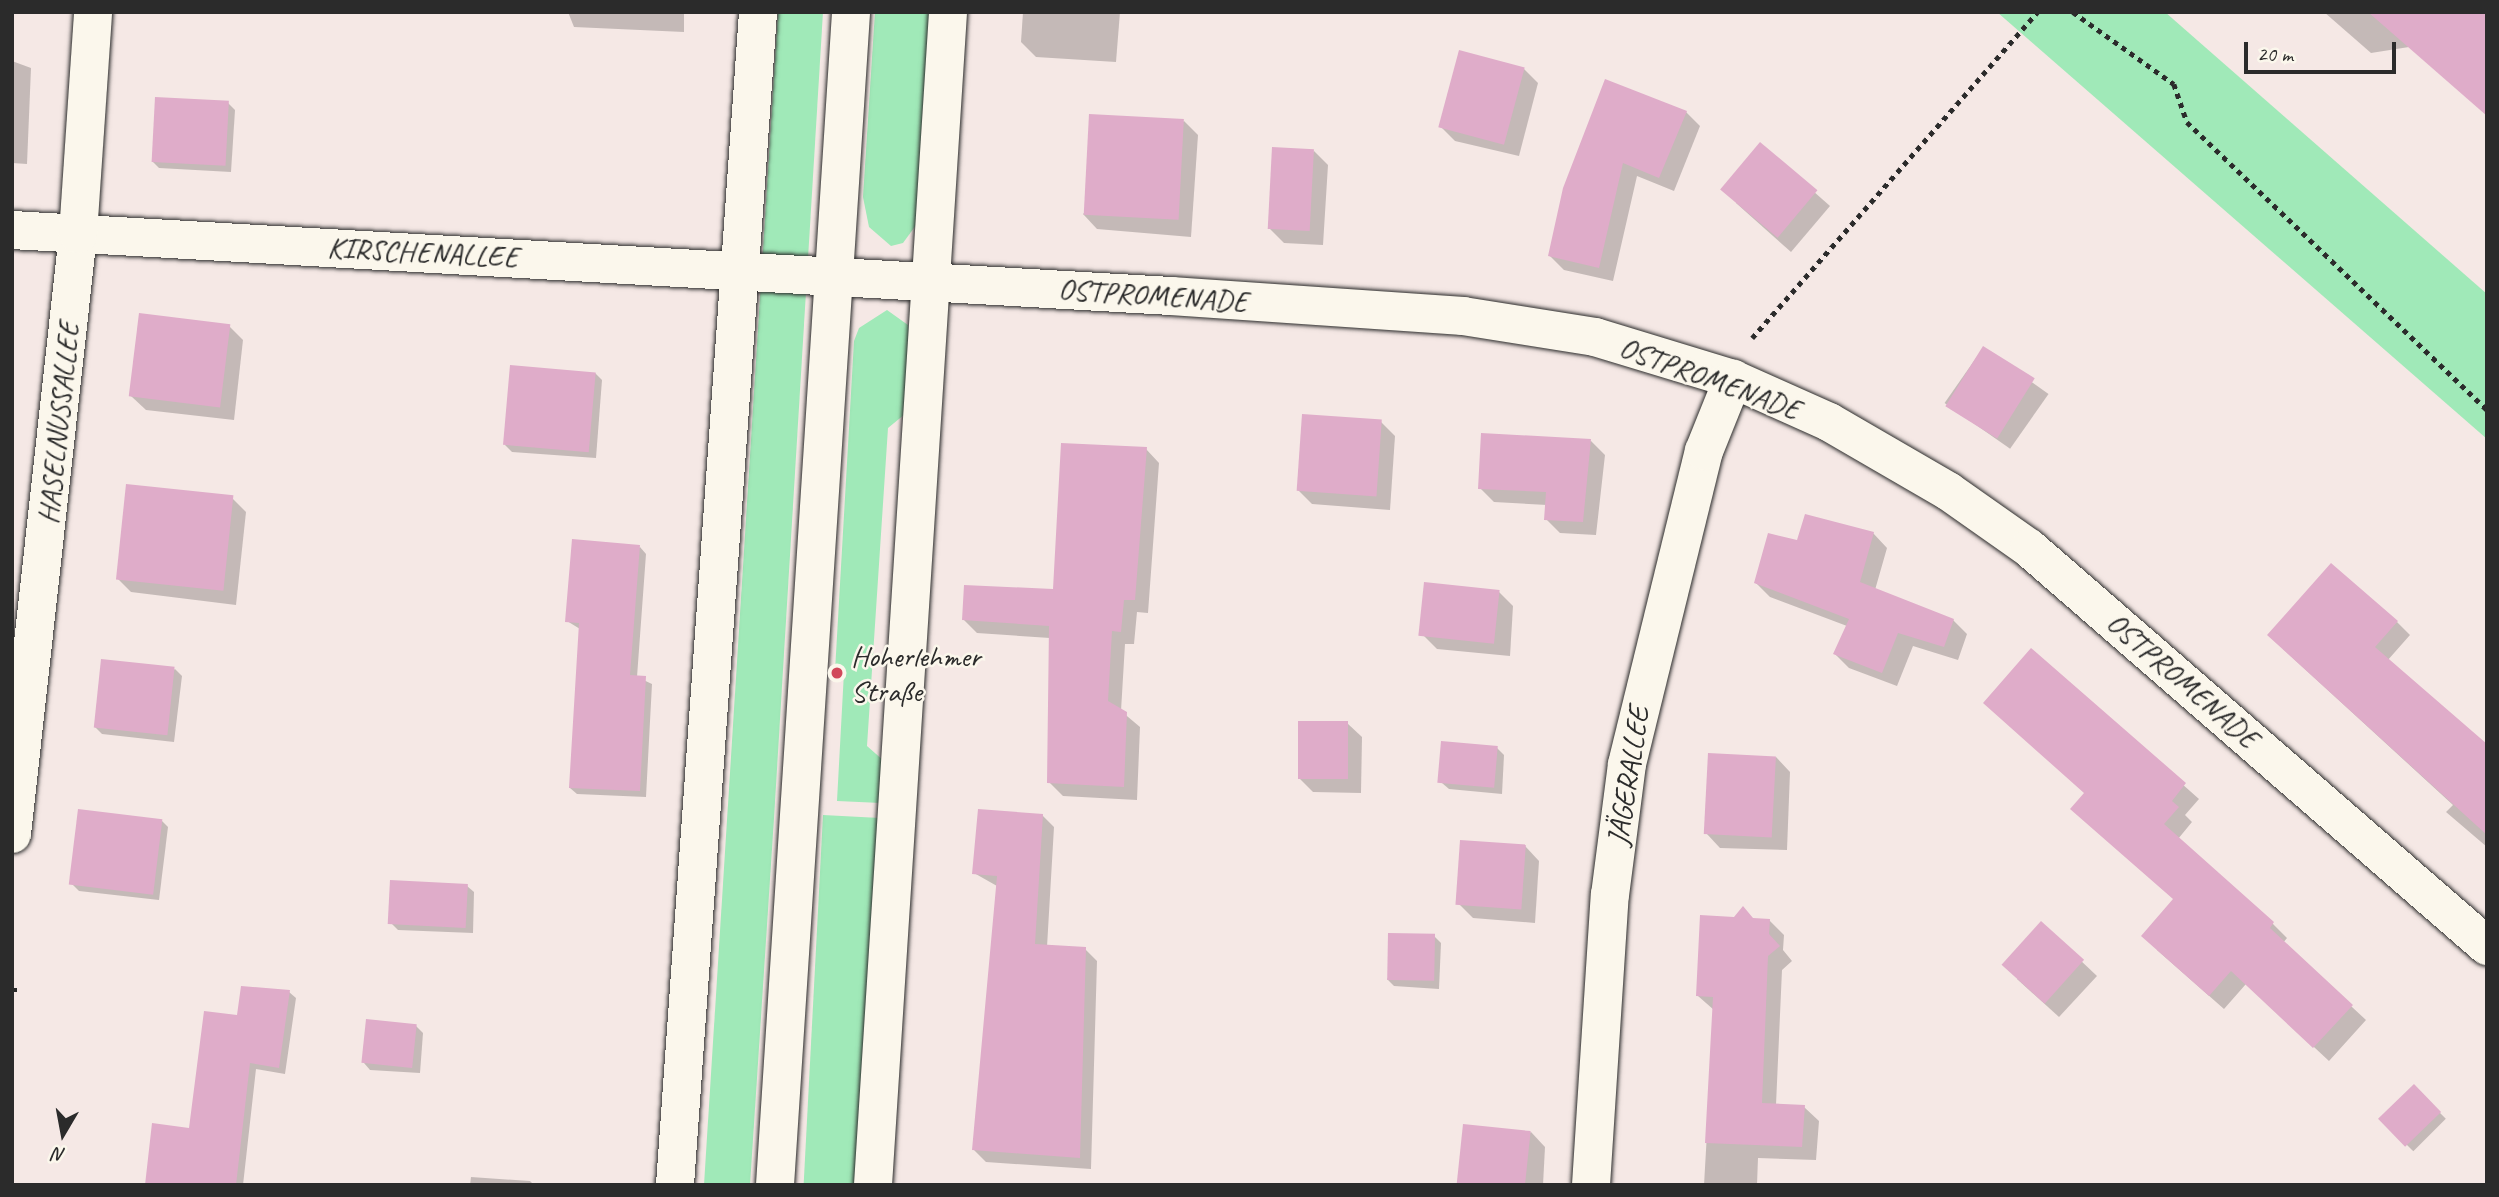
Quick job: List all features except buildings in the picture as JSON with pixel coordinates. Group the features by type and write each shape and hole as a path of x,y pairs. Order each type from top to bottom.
{"street":[{"name":"HASELNUSSALLEE","path":"12,834 78,234 93,12"},
{"path":"675,1185 758,12"},
{"path":"775,1185 851,12"},
{"path":"873,1185 947,12"},
{"name":"KIRSCHENALLEE","path":"12,230 834,275"},
{"name":"OSTPROMENADE","path":"834,275 1529,323 1733,379 1914,468 2029,548 2487,946"},
{"name":"JÄGERALLEE","path":"1591,1185 1610,895 1627,764 1696,478 1733,379"}],"path":[{"path":"1733,379 1745,347 2037,12"},
{"path":"2073,12 2174,84 2187,122 2487,410"}],"green space":[{"path":"778,12 823,12 774,818 750,1185 704,1185"},
{"path":"875,12 933,12 919,221 903,243 891,246 869,227 863,197"},
{"path":"1997,12 2165,12 2487,294 2487,439"},
{"path":"887,310 908,325 912,340 905,414 888,428 867,746 884,761 881,803 837,801 844,672 835,671 854,341 859,328"},
{"path":"823,815 880,818 861,1185 804,1185"}],"place":[{"name":"Hoherlehmer Straße","path":"837,673"}]}
